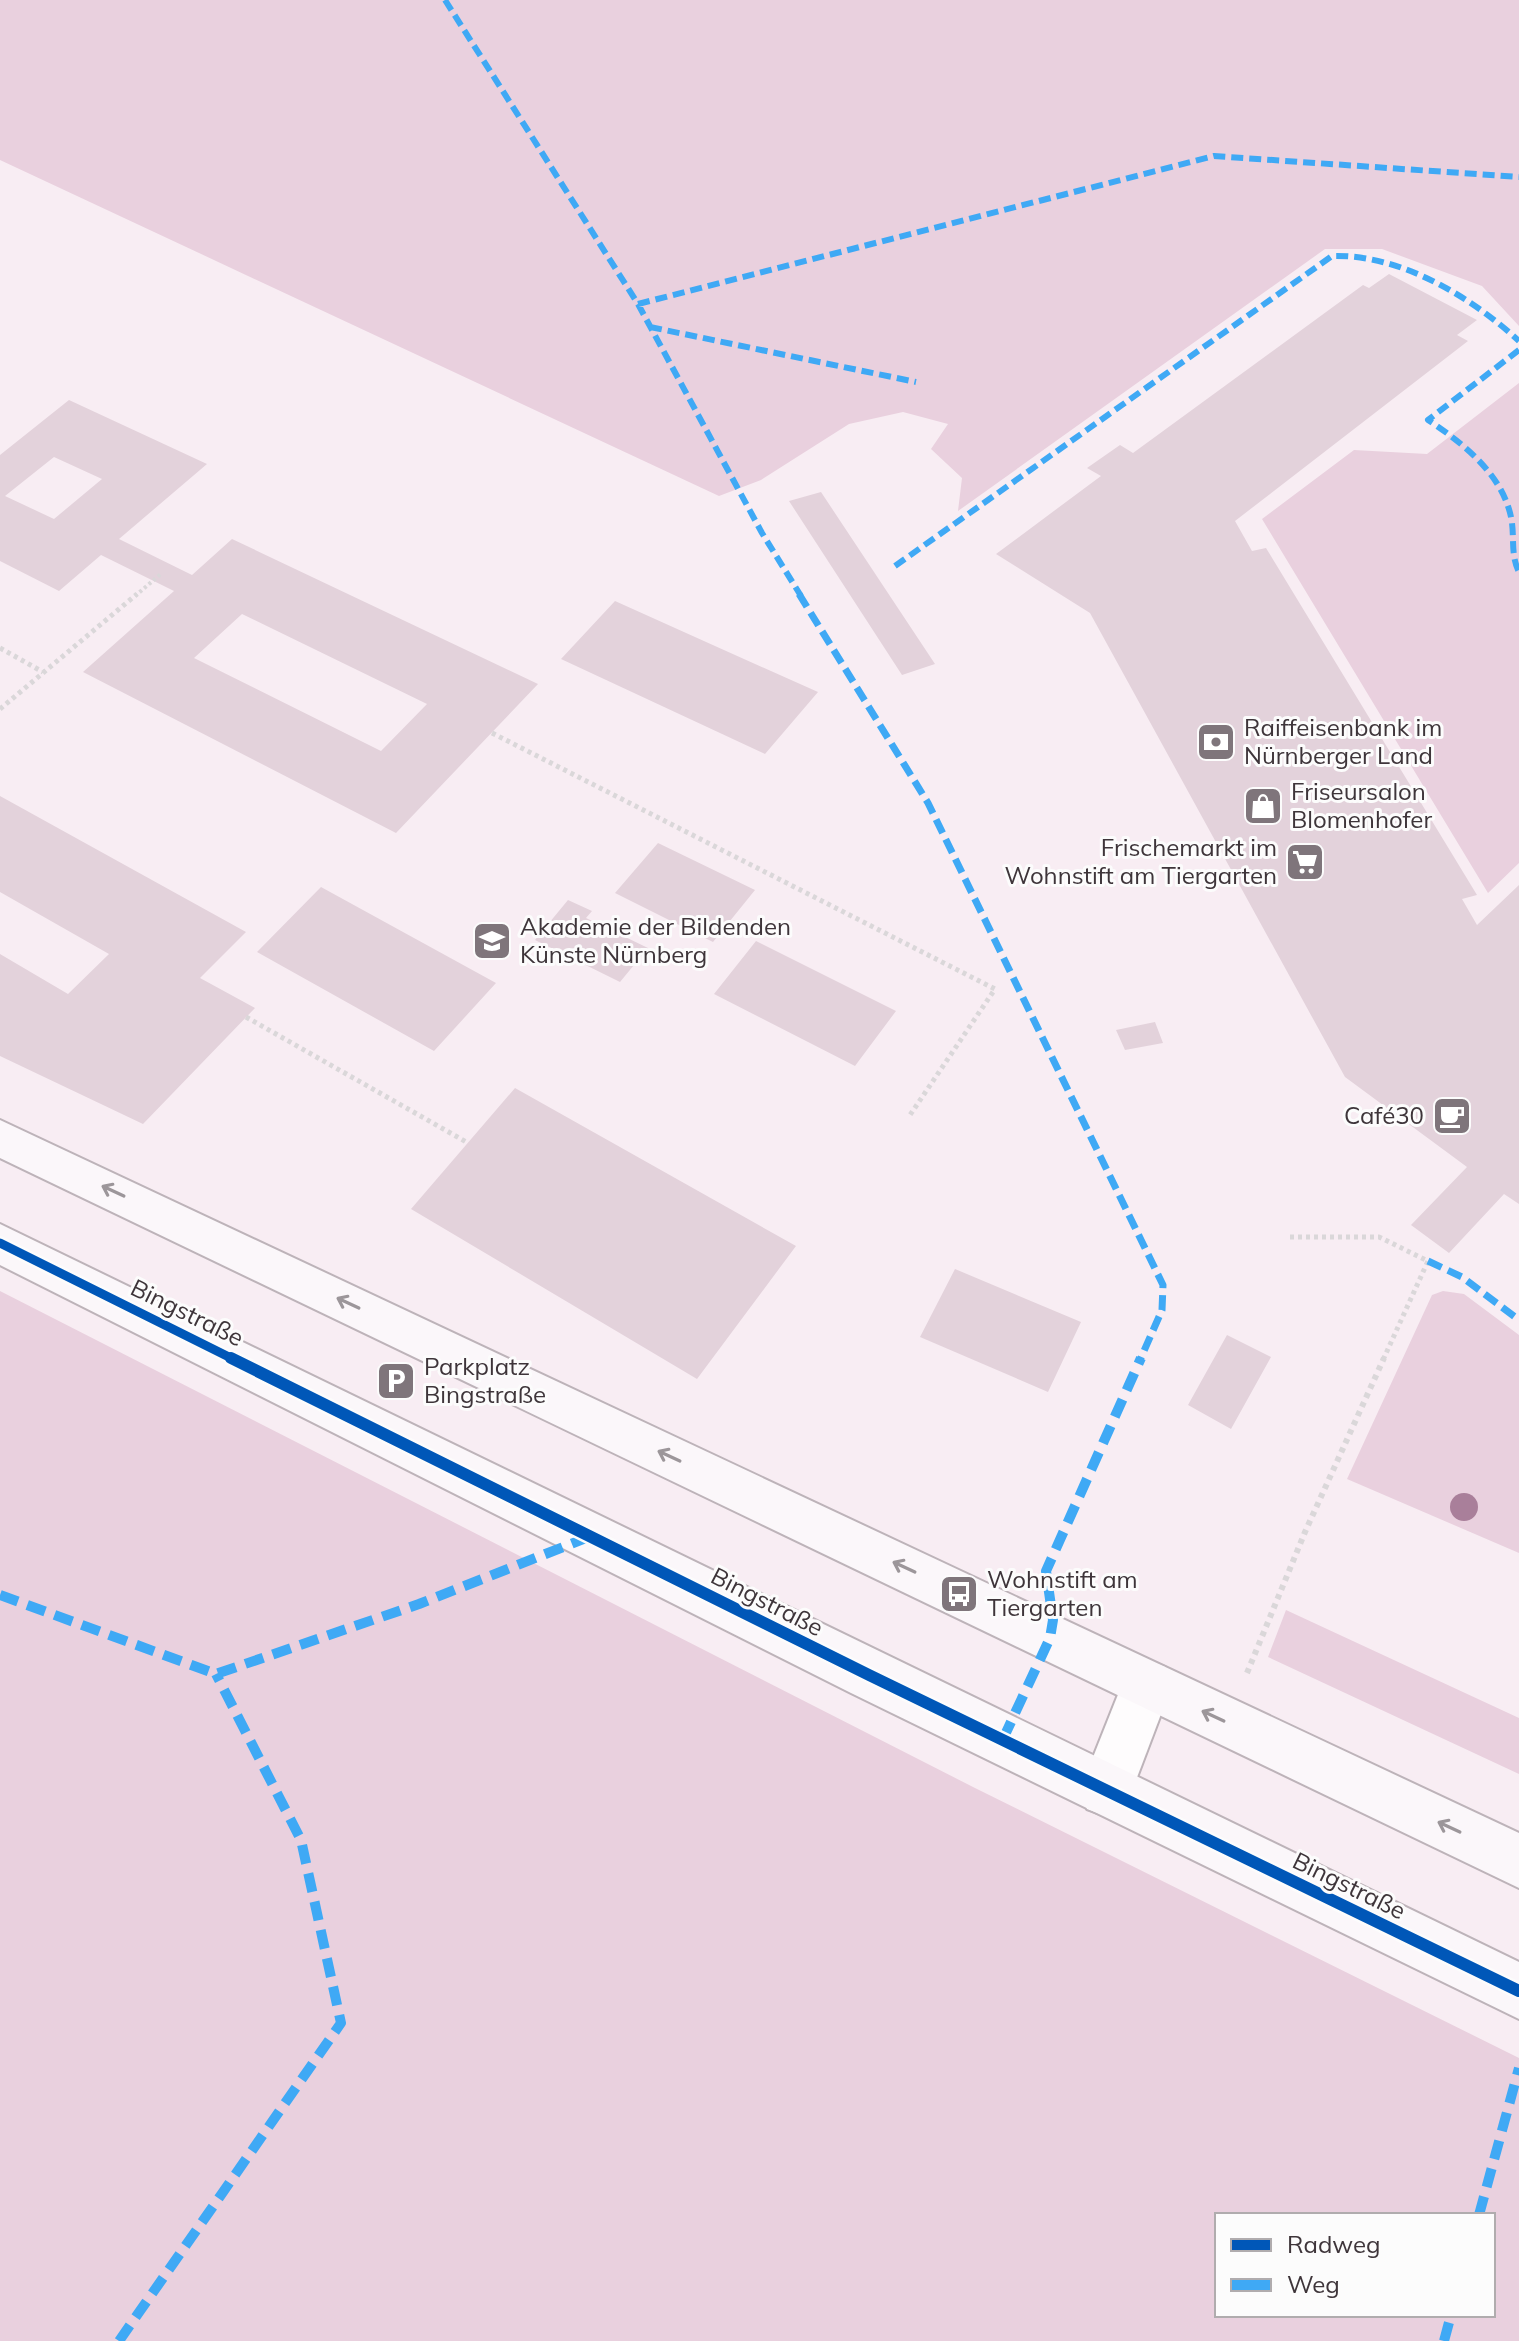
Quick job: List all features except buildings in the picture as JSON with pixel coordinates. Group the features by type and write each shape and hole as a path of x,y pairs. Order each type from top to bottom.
{"street":[{"path":"0,1138 1519,1861"},
{"name":"Bingstraße","path":"0,1243 1519,1991"},
{"path":"1106,1790 1147,1685"}],"path":[{"path":"0,709 162,573"},
{"path":"0,648 43,672"},
{"path":"492,733 995,989 908,1118"},
{"path":"246,1017 468,1143"},
{"path":"1227,1722 1305,1532 1428,1261 1379,1237 1290,1237"}],"shaded area":[{"path":"0,0 1519,0 1519,326 1482,286 1382,249 1325,249 958,511 962,478 931,449 948,424 903,412 849,424 761,480 719,496 0,160"},
{"path":"1519,383 1519,863 1488,893 1262,519 1354,450 1427,454"},
{"path":"0,1291 975,1788 1519,2058 1519,2341 0,2341"},
{"path":"1443,1291 1464,1294 1519,1335 1519,1553 1347,1479 1432,1295"},
{"path":"1286,1610 1519,1718 1519,1774 1268,1657"}],"marked path":[{"path":"445,0 638,304 762,533 928,803 1163,1285 1162,1310 1046,1571 1053,1620 1050,1638 1003,1739"},
{"path":"638,304 1214,156 1519,177"},
{"path":"895,566 1332,256 1369,257 1408,271 1469,303 1519,341"},
{"path":"650,327 916,382"},
{"path":"1519,350 1428,420 1467,449 1500,488 1511,518 1513,553 1519,572"},
{"path":"1428,1261 1462,1277 1519,1320"},
{"path":"0,1595 216,1674 419,1604 591,1536"},
{"path":"119,2341 341,2023 301,1840 216,1674"},
{"path":"1480,2213 1519,2068"},
{"path":"1444,2341 1450,2317"}],"cycle path":[{"path":"0,1243 869,1675 1519,1991"}],"place":[{"name":"Raiffeisenbank im Nürnberger Land","path":"1216,742"},
{"name":"Friseursalon Blomenhofer","path":"1263,806"},
{"name":"Frischemarkt im Wohnstift am Tiergarten","path":"1305,862"},
{"name":"Akademie der Bildenden Künste Nürnberg","path":"492,941"},
{"name":"Café30","path":"1452,1116"},
{"name":"Parkplatz Bingstraße","path":"396,1381"},
{"name":"Wohnstift am Tiergarten","path":"959,1594"}]}
